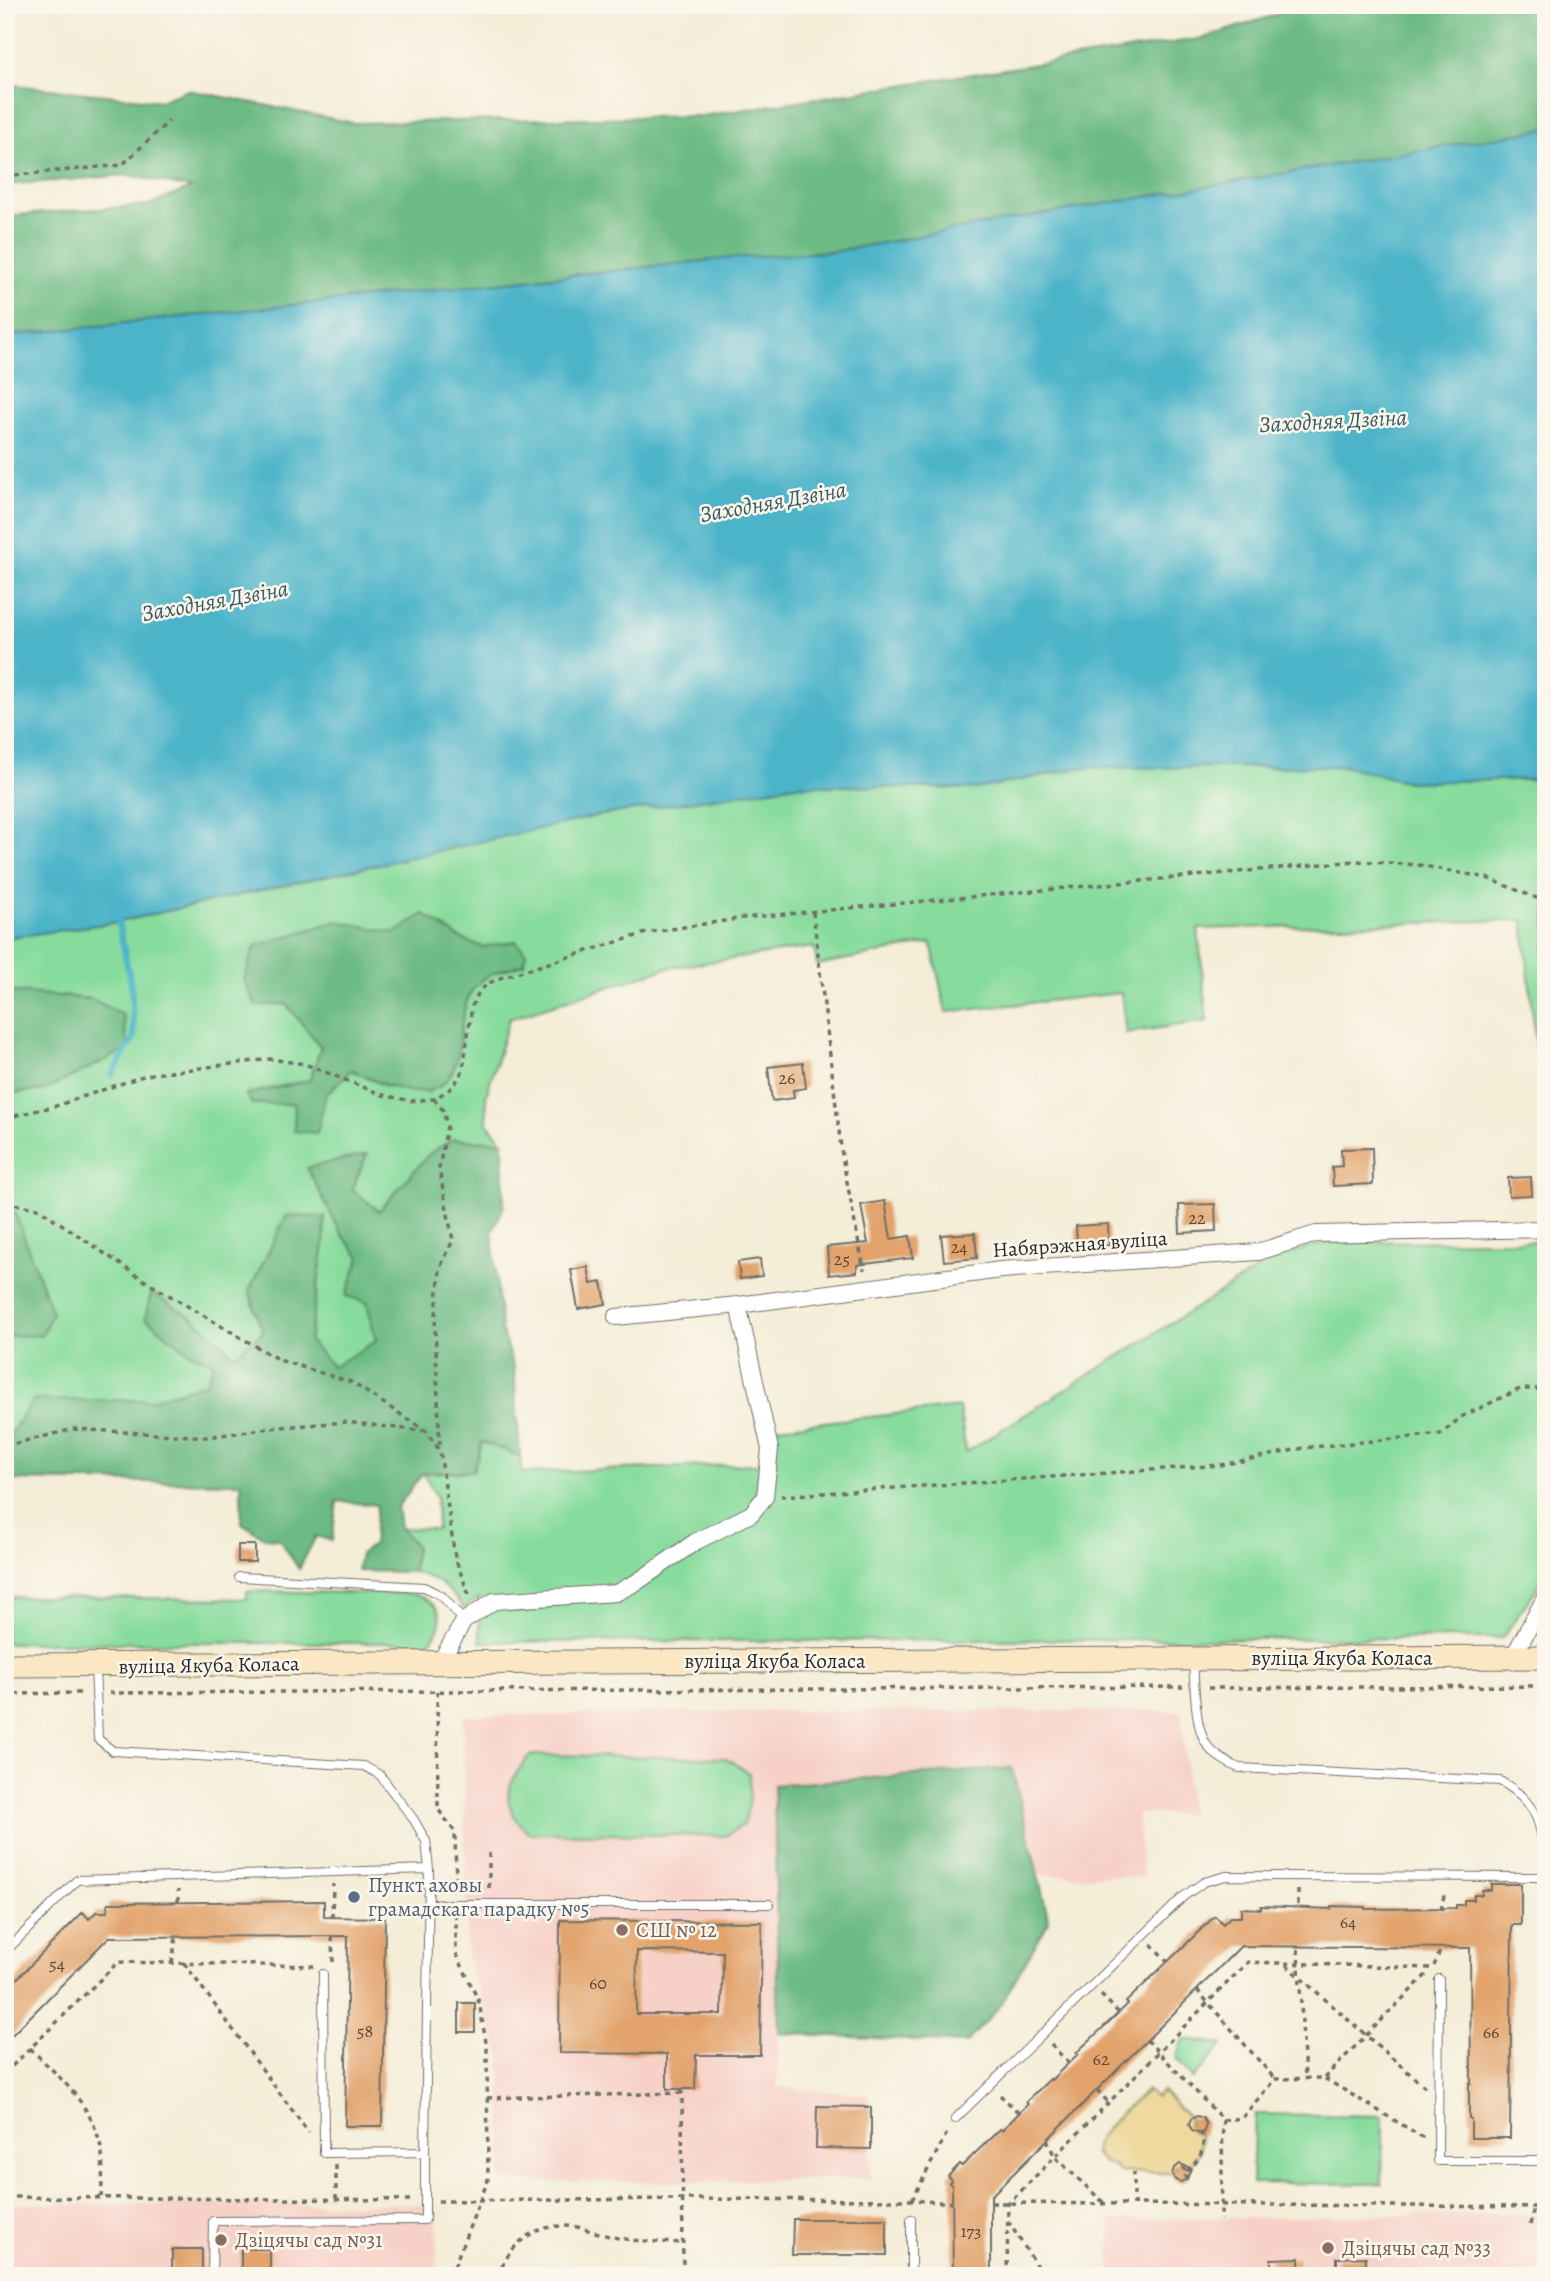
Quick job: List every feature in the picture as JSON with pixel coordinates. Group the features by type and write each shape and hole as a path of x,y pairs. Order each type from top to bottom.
{"street":[{"name":"Набярэжная вуліца","path":"616,1317 738,1305 1001,1270 1258,1252 1316,1234 1546,1228"},
{"path":"440,1662 470,1616 494,1601 616,1593 637,1582 695,1542 751,1514 765,1497 770,1450 738,1305"},
{"path":"1513,1657 1546,1596"},
{"name":"вуліца Якуба Коласа","path":"5,1665 1546,1657"}],"lane":[{"path":"1542,912 1546,979"},
{"path":"239,1577 425,1587 470,1616"},
{"path":"1193,1659 1200,1728 1207,1746 1223,1760 1239,1768 1500,1781 1516,1790 1530,1804 1540,1825 1546,1870"},
{"path":"95,1666 98,1739 113,1751 364,1766 380,1775 414,1820 426,1841 429,1904 425,2220 212,2221 212,2276"},
{"path":"5,1952 78,1880 429,1869"},
{"path":"955,2119 1184,1896 1204,1882 1226,1876 1546,1877"},
{"path":"429,1904 769,1904"},
{"path":"323,1973 324,2153 425,2152"},
{"path":"1439,1979 1438,2161 1546,2161"},
{"path":"911,2219 911,2276"}],"path":[{"path":"5,176 122,165 169,121"},
{"path":"5,1118 57,1106 146,1075 270,1059 305,1064 383,1095 411,1101 434,1100 453,1087 463,1070 472,1006 486,985 646,933 743,918 1356,861 1419,865 1488,878 1541,900"},
{"path":"813,912 842,1156 867,1286"},
{"path":"434,1100 443,1110 447,1126 439,1170 453,1240 440,1268 435,1326 440,1451 455,1558 470,1616"},
{"path":"5,1203 38,1208 145,1281 279,1360 351,1382 426,1431 440,1451"},
{"path":"765,1497 1221,1465 1304,1448 1441,1434 1461,1417 1520,1389 1546,1389"},
{"path":"5,1446 74,1429 208,1437 269,1428 345,1422 426,1431"},
{"path":"5,1694 1546,1686"},
{"path":"437,1691 438,1809 455,1832 456,1953 479,2002 487,2048 488,2180 452,2276"},
{"path":"489,1853 489,1890"},
{"path":"332,1917 333,1871"},
{"path":"1298,1878 1298,1909"},
{"path":"1441,1910 1448,1878"},
{"path":"1143,1936 1169,1963"},
{"path":"172,1963 176,1937"},
{"path":"5,2073 118,1962 333,1966 332,1937"},
{"path":"1324,2078 1433,1968 1441,1948"},
{"path":"1298,1949 1305,2077"},
{"path":"1007,2276 1007,2204 1248,1962 1433,1968"},
{"path":"184,1963 324,2153"},
{"path":"1284,1963 1429,2091"},
{"path":"1091,1986 1119,2013"},
{"path":"1197,1990 1275,2079"},
{"path":"1041,2035 1069,2063"},
{"path":"1146,2040 1223,2120 1221,2220"},
{"path":"30,2048 72,2090 91,2114 102,2151 101,2197"},
{"path":"1223,2120 1242,2118 1275,2079 1324,2078 1429,2141"},
{"path":"990,2085 1019,2113"},
{"path":"1097,2090 1108,2103"},
{"path":"487,2098 682,2091 684,2276"},
{"path":"911,2219 912,2200 955,2119"},
{"path":"1185,2178 1200,2154 1203,2139 1201,2131"},
{"path":"1047,2140 1055,2157 1106,2205"},
{"path":"336,2153 336,2200"},
{"path":"1182,2167 1187,2171"},
{"path":"1134,2206 1135,2172"},
{"path":"5,2197 478,2201 912,2200 954,2203"},
{"path":"991,2203 1546,2207"},
{"path":"1530,2225 1534,2207"},
{"path":"1007,2219 1043,2276"},
{"path":"498,2276 504,2261 523,2238 549,2226 576,2227 618,2238 683,2243"}],"shaded area":[{"name":"СШ № 12","path":"771,1711 1181,1711 1190,1814 1137,1814 1143,1877 1038,1875 1012,1768 774,1785 779,2033 777,2087 869,2095 870,2178 683,2182 502,2181 501,2056 467,1957 463,1716"},
{"name":"Дзіцячы сад №31","path":"5,2204 437,2204 437,2276 5,2276"},
{"name":"Дзіцячы сад №33","path":"1546,2213 1546,2276 1111,2276 1110,2220"}],"green space":[{"path":"1306,5 1546,5 1546,129 839,251 732,258 5,336 5,216 149,205 191,188 128,175 5,185 5,84 160,101 188,90 354,123 702,116 1204,38"},
{"path":"1344,766 1409,782 1546,779 1546,1054 1537,1055 1523,920 1198,929 1207,1021 1126,1033 1121,993 946,1012 931,943 817,965 814,947 667,968 509,1019 486,1096 487,1123 503,1142 453,1139 429,1154 379,1211 352,1189 367,1155 308,1168 341,1233 360,1257 346,1296 367,1302 376,1341 333,1367 309,1341 324,1245 325,1217 249,1291 263,1332 235,1355 192,1317 151,1294 189,1352 214,1364 206,1383 151,1400 33,1400 9,1436 5,1434 5,1336 42,1335 15,1212 5,1212 5,1094 45,1090 92,999 5,991 5,938 118,922 601,815 797,785 976,789 1080,768","holes":["424,915 460,938 483,947 516,941 523,964 490,974 474,987 465,1005 455,1065 429,1092 385,1086 352,1070 326,1094 296,1104 252,1104 246,1094 310,1080 321,1047 286,1004 337,921 395,933"]},
{"path":"424,914 460,938 483,947 516,941 526,953 524,964 491,974 472,991 464,1011 455,1065 447,1080 436,1088 423,1092 409,1091 352,1070 326,1094 317,1133 294,1131 295,1104 252,1104 246,1095 310,1080 321,1047 286,1004 256,1006 244,980 255,946 337,921 395,933"},
{"path":"5,991 92,999 123,1015 128,1049 45,1090 5,1094"},
{"path":"453,1139 503,1142 504,1206 492,1232 501,1329 514,1369 520,1456 482,1442 473,1471 423,1473 397,1507 400,1528 416,1546 412,1572 357,1571 360,1554 373,1545 377,1505 337,1501 332,1541 316,1536 299,1569 279,1539 265,1538 242,1523 241,1483 5,1480 5,1434 10,1435 33,1400 151,1400 206,1383 214,1363 189,1352 145,1318 151,1293 192,1317 235,1355 263,1332 249,1291 286,1216 325,1217 324,1245 309,1341 333,1367 376,1341 367,1302 346,1296 360,1257 341,1233 307,1168 367,1154 352,1189 379,1211 429,1154"},
{"path":"5,1212 15,1212 52,1313 42,1335 5,1336"},
{"path":"1546,1241 1546,1575 1502,1638 480,1642 479,1598 464,1608 441,1584 412,1572 416,1546 400,1528 437,1529 436,1496 423,1473 473,1471 482,1442 520,1456 522,1473 761,1464 761,1429 959,1407 966,1452 1278,1256 1329,1242"},
{"path":"247,1591 413,1594 423,1597 436,1607 440,1619 439,1627 429,1643 5,1643 5,1597 247,1599"},
{"path":"530,1755 726,1758 749,1773 750,1800 744,1824 725,1836 529,1833 513,1813 508,1794 515,1776"},
{"path":"1012,1768 1049,1921 999,2007 966,2043 779,2033 774,1785"},
{"path":"1183,2039 1223,2044 1193,2079 1176,2058"},
{"path":"1255,2114 1383,2116 1382,2184 1252,2183"}],"sand":[{"path":"1147,2090 1156,2097 1162,2091 1190,2119 1188,2125 1191,2131 1199,2134 1199,2152 1187,2167 1180,2164 1174,2167 1172,2173 1120,2172 1097,2157 1097,2141"}],"water":[{"name":"Заходняя Дзвіна","path":"1546,129 1546,779 1409,782 1344,766 1080,768 976,789 797,785 601,815 118,922 5,938 5,336 732,258 839,251"}],"building":[{"path":"803,1063 806,1088 793,1090 794,1098 772,1101 768,1067"},
{"path":"1372,1148 1373,1184 1333,1186 1332,1167 1342,1166 1341,1149"},
{"path":"1531,1177 1532,1195 1509,1196 1508,1178"},
{"path":"885,1201 891,1239 910,1236 913,1258 857,1265 857,1272 829,1275 827,1247 868,1243 861,1205"},
{"path":"1215,1204 1216,1231 1180,1233 1179,1205"},
{"path":"1108,1224 1109,1245 1077,1246 1076,1226"},
{"path":"975,1233 977,1258 944,1261 941,1235"},
{"path":"760,1259 762,1276 740,1279 738,1262"},
{"path":"588,1267 591,1284 602,1282 606,1304 578,1309 571,1270"},
{"path":"238,1545 255,1545 255,1562 238,1562"},
{"path":"1491,1884 1521,1884 1521,1925 1512,1925 1510,2138 1471,2138 1470,1948 1241,1946 991,2196 991,2276 953,2276 952,2186 949,2183 952,2180 948,2176 1002,2130 1028,2104 1026,2102 1078,2054 1076,2053 1128,2004 1126,2002 1215,1916 1223,1924 1230,1917 1241,1917 1241,1908 1261,1909 1261,1906 1331,1909 1331,1906 1365,1909 1456,1908 1456,1905 1464,1905 1464,1900 1473,1900 1474,1895 1482,1895 1482,1890 1491,1890"},
{"path":"324,1901 324,1917 385,1918 382,2126 345,2126 348,1936 109,1937 5,2042 5,1991 83,1912 89,1919 96,1912 108,1912 108,1903"},
{"path":"560,1920 762,1922 760,2055 696,2055 695,2089 667,2089 667,2054 559,2053","holes":["637,1951 723,1952 722,2014 636,2014"]},
{"path":"459,2003 475,2003 475,2032 459,2032"},
{"path":"817,2106 871,2107 871,2149 816,2148"},
{"path":"1197,2116 1203,2118 1206,2124 1203,2135 1192,2131 1189,2125 1191,2119"},
{"path":"1180,2164 1191,2168 1187,2179 1181,2182 1175,2180 1172,2174 1174,2168"},
{"path":"793,2219 887,2219 887,2255 792,2255"},
{"path":"172,2249 202,2249 202,2276 172,2276"},
{"path":"241,2249 270,2249 270,2276 241,2276"},
{"path":"1366,2257 1366,2276 1337,2276 1337,2258"},
{"path":"1299,2258 1299,2276 1271,2276 1271,2259"}],"waterway":[{"path":"112,1075 134,1037 131,984 117,916"}],"place":[{"name":"Пункт аховы грамадскага парадку №5","path":"354,1897"},
{"name":"СШ № 12","path":"622,1930"},
{"name":"Дзіцячы сад №31","path":"221,2240"},
{"name":"Дзіцячы сад №33","path":"1328,2248"}]}
